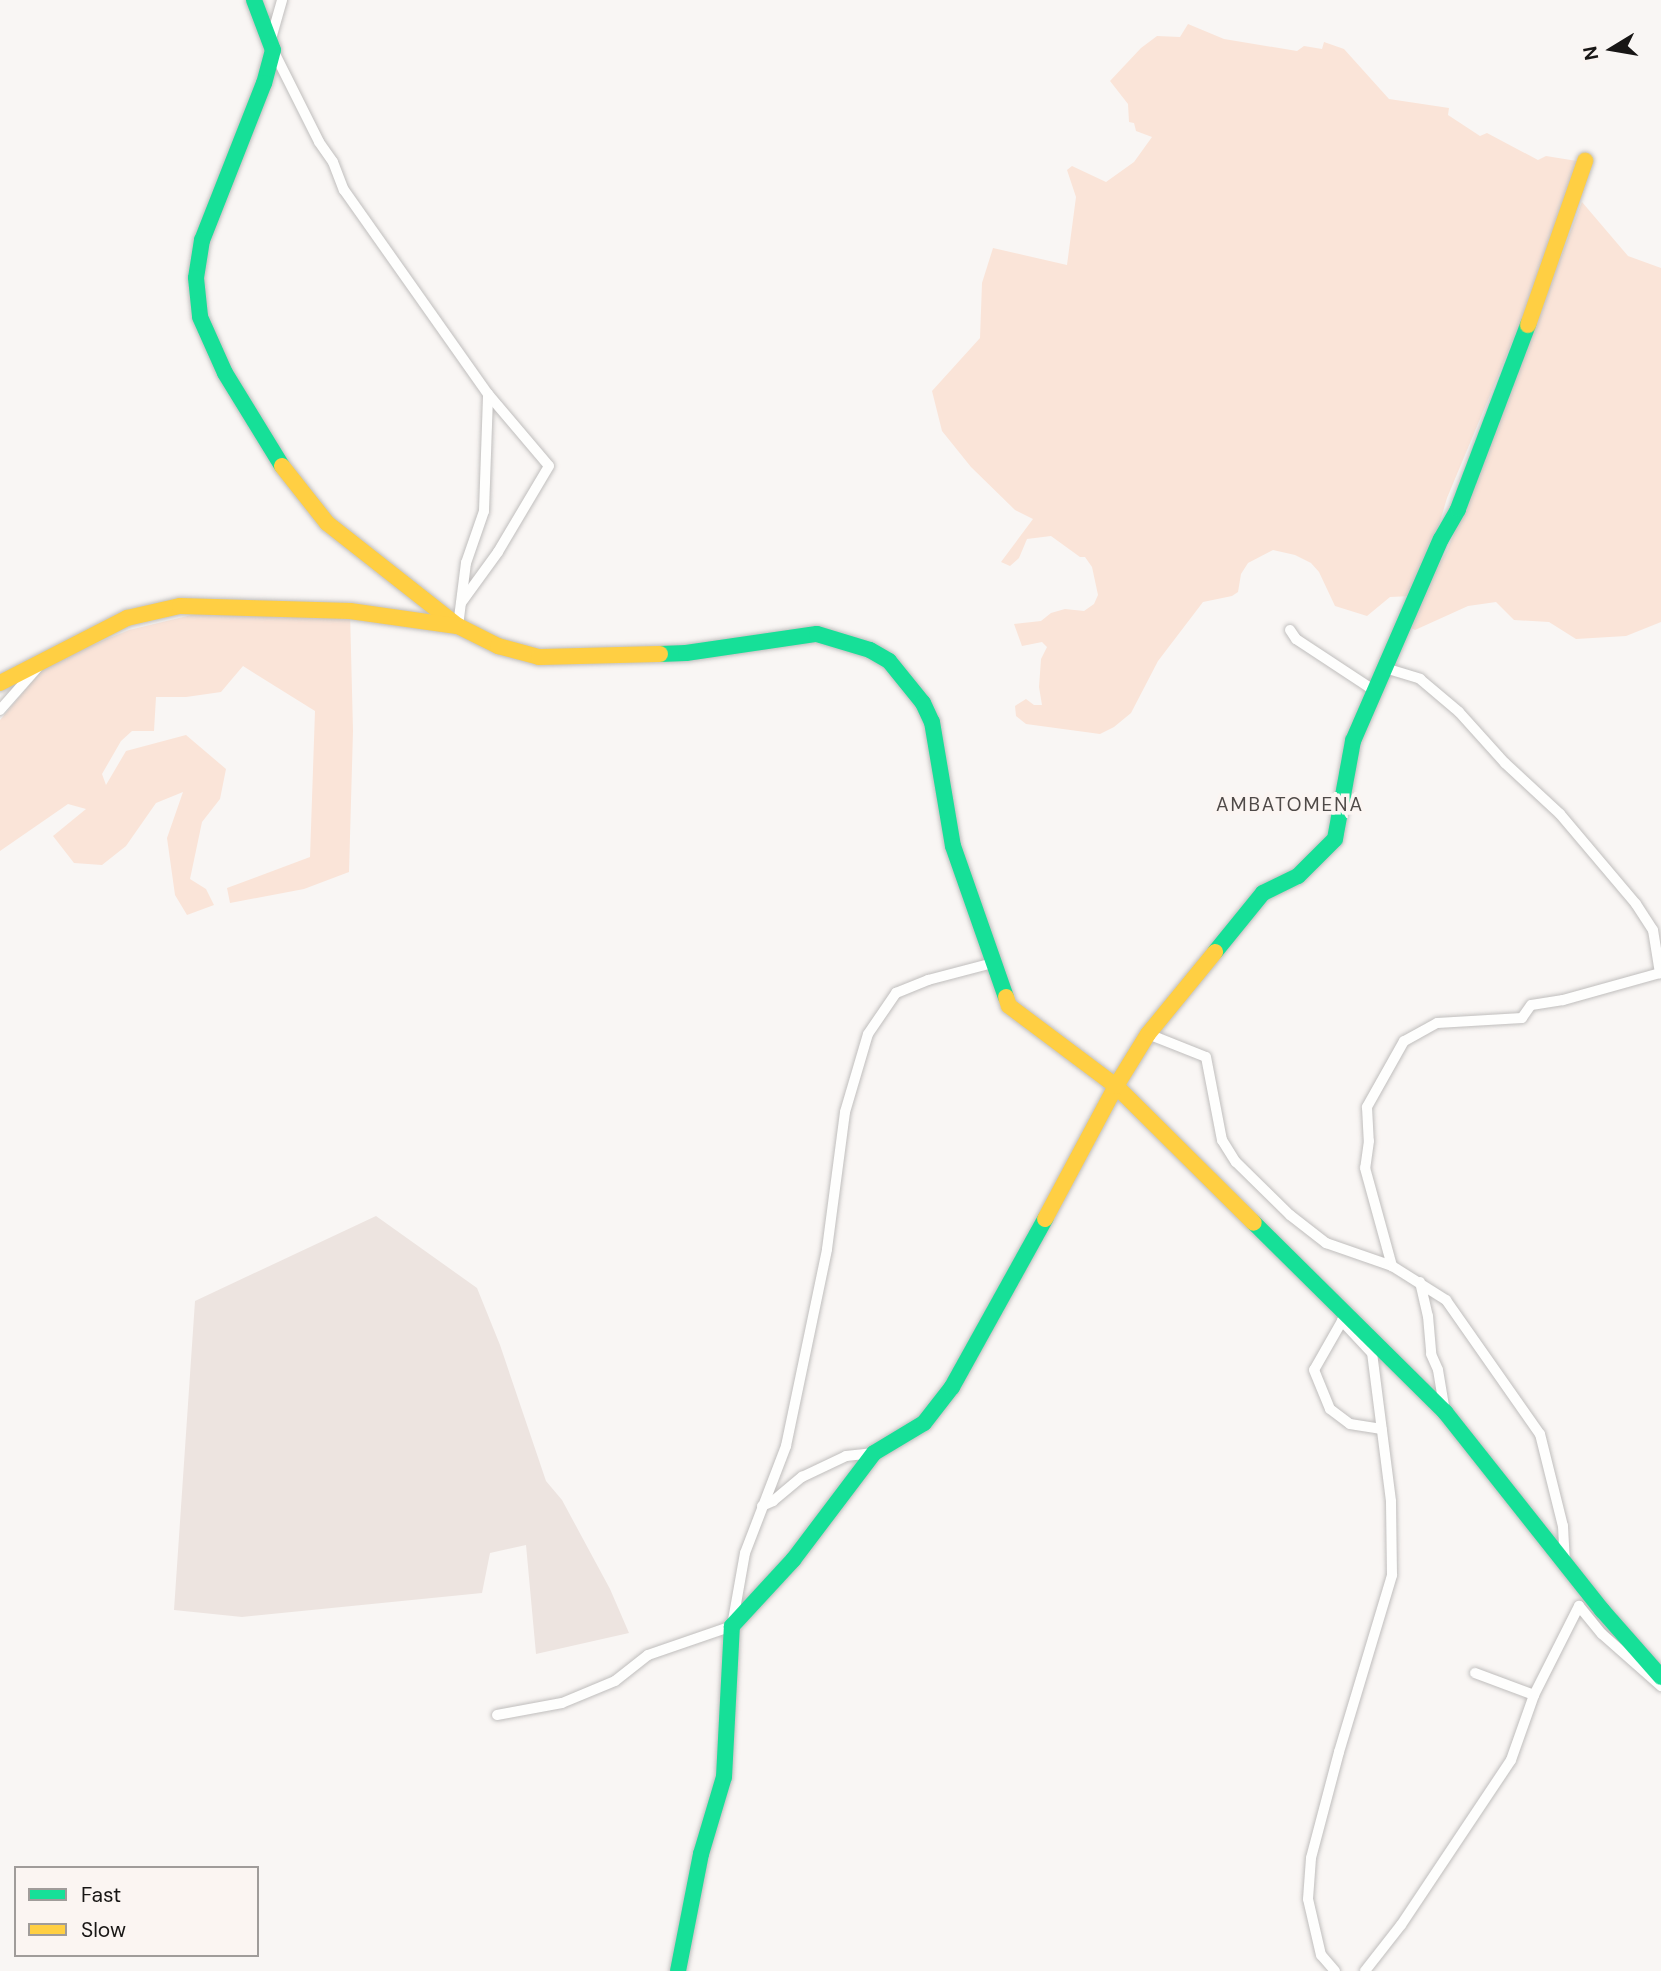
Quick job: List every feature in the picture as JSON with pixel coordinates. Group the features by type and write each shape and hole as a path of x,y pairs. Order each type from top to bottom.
{"street":[{"path":"254,0 272,45 310,118 319,142 333,162 344,190 488,394 549,466 498,552 461,603"},
{"path":"282,0 264,83 202,240 197,278 200,317 225,373 271,451 327,523 458,626 498,646 539,657 686,653 817,634 870,650 889,661 923,703 932,722 954,838 953,846 1009,1006 1116,1086 1344,1317 1445,1412 1565,1564 1661,1677"},
{"path":"497,1714 562,1703 615,1681 648,1655 732,1626 793,1560 874,1453 924,1423 952,1387 1116,1086 1148,1034 1263,893 1298,876 1335,839 1353,741 1441,539 1458,509 1537,301 1585,161"},
{"path":"458,626 466,563 484,511 488,394"},
{"path":"0,683 127,618 180,606 350,611 458,626"},
{"path":"1290,630 1296,639 1375,691"},
{"path":"0,709 42,662"},
{"path":"1385,668 1420,679 1459,712 1505,763 1560,814 1612,874 1647,920 1653,930 1660,974 1563,1000 1531,1004 1522,1018 1437,1023 1404,1041 1367,1107 1369,1141 1365,1168 1392,1266"},
{"path":"678,1971 701,1854 724,1777 732,1626 745,1553 786,1446 827,1249 845,1112 868,1034 896,993 928,980 993,963"},
{"path":"1148,1034 1206,1057 1222,1140 1236,1162 1280,1206 1326,1243 1392,1266 1446,1300 1540,1434 1563,1526 1565,1564"},
{"path":"1420,1282 1428,1316 1431,1354 1438,1370 1445,1412"},
{"path":"1335,1971 1321,1955 1308,1899 1311,1858 1339,1752 1392,1575 1391,1501 1372,1353 1344,1317"},
{"path":"1344,1317 1314,1370 1330,1409 1350,1423 1382,1429"},
{"path":"762,1506 773,1501 802,1477 846,1456 874,1453"},
{"path":"1366,1971 1401,1925 1511,1760 1534,1695 1579,1606 1602,1634 1661,1686"},
{"path":"1475,1673 1534,1695"}],"shaded area":[{"path":"1188,24 1224,39 1297,51 1304,46 1322,49 1324,42 1344,49 1389,99 1449,108 1448,115 1480,136 1487,133 1538,160 1546,156 1577,161 1549,254 1447,498 1434,542 1412,596 1390,597 1367,616 1335,606 1319,572 1311,563 1295,555 1273,550 1248,563 1241,574 1238,592 1232,596 1203,602 1158,661 1131,713 1114,727 1100,734 1026,724 1016,716 1015,706 1026,699 1034,705 1042,705 1039,687 1041,659 1047,647 1042,642 1022,646 1014,624 1041,621 1051,613 1065,609 1084,611 1094,604 1098,595 1092,567 1085,557 1080,557 1051,536 1027,539 1019,558 1010,566 1001,562 1033,519 1015,510 971,467 942,431 932,391 980,338 982,283 993,248 1067,265 1076,197 1067,170 1072,166 1106,182 1134,162 1152,137 1136,131 1134,123 1129,122 1128,104 1110,81 1141,48 1157,36 1180,37"},
{"path":"1582,202 1628,256 1661,268 1661,622 1626,636 1576,639 1549,622 1514,620 1496,602 1468,606 1415,630 1404,624 1448,549"},
{"path":"208,611 350,611 353,731 349,872 304,889 230,903 227,888 310,857 315,711 243,666 221,692 186,697 156,697 154,731 132,731 121,741 102,774 106,785 126,751 186,735 226,769 220,799 202,822 190,879 206,889 214,905 187,915 175,895 167,838 183,792 156,803 126,846 102,865 74,863 53,836 86,809 68,804 0,851 0,720 48,663 129,630"},
{"path":"376,1216 477,1288 500,1345 546,1481 562,1500 610,1589 629,1633 536,1654 526,1545 490,1553 482,1593 242,1617 174,1610 195,1301"}],"traffic: fast":[{"path":"254,0 273,50 264,83 202,240 196,278 200,317 225,373 282,466"},
{"path":"1215,952 1263,893 1298,876 1335,839 1353,741 1441,539 1458,509 1528,325"},
{"path":"660,654 686,653 817,634 870,650 889,661 923,703 932,722 953,846 1006,997"},
{"path":"678,1971 701,1854 724,1777 732,1626 793,1560 874,1453 924,1423 952,1387 1045,1219"},
{"path":"1254,1223 1445,1412 1602,1610 1661,1677"}],"traffic: slow":[{"path":"1528,325 1585,161"},
{"path":"282,466 327,523 458,626 498,646 539,657 660,654"},
{"path":"0,683 127,618 180,606 350,611 455,626"},
{"path":"1045,1219 1116,1086 1148,1034 1215,952"},
{"path":"1006,997 1009,1006 1116,1086 1254,1223"}],"district":[{"name":"AMBATOMENA","path":"1290,805"}]}
